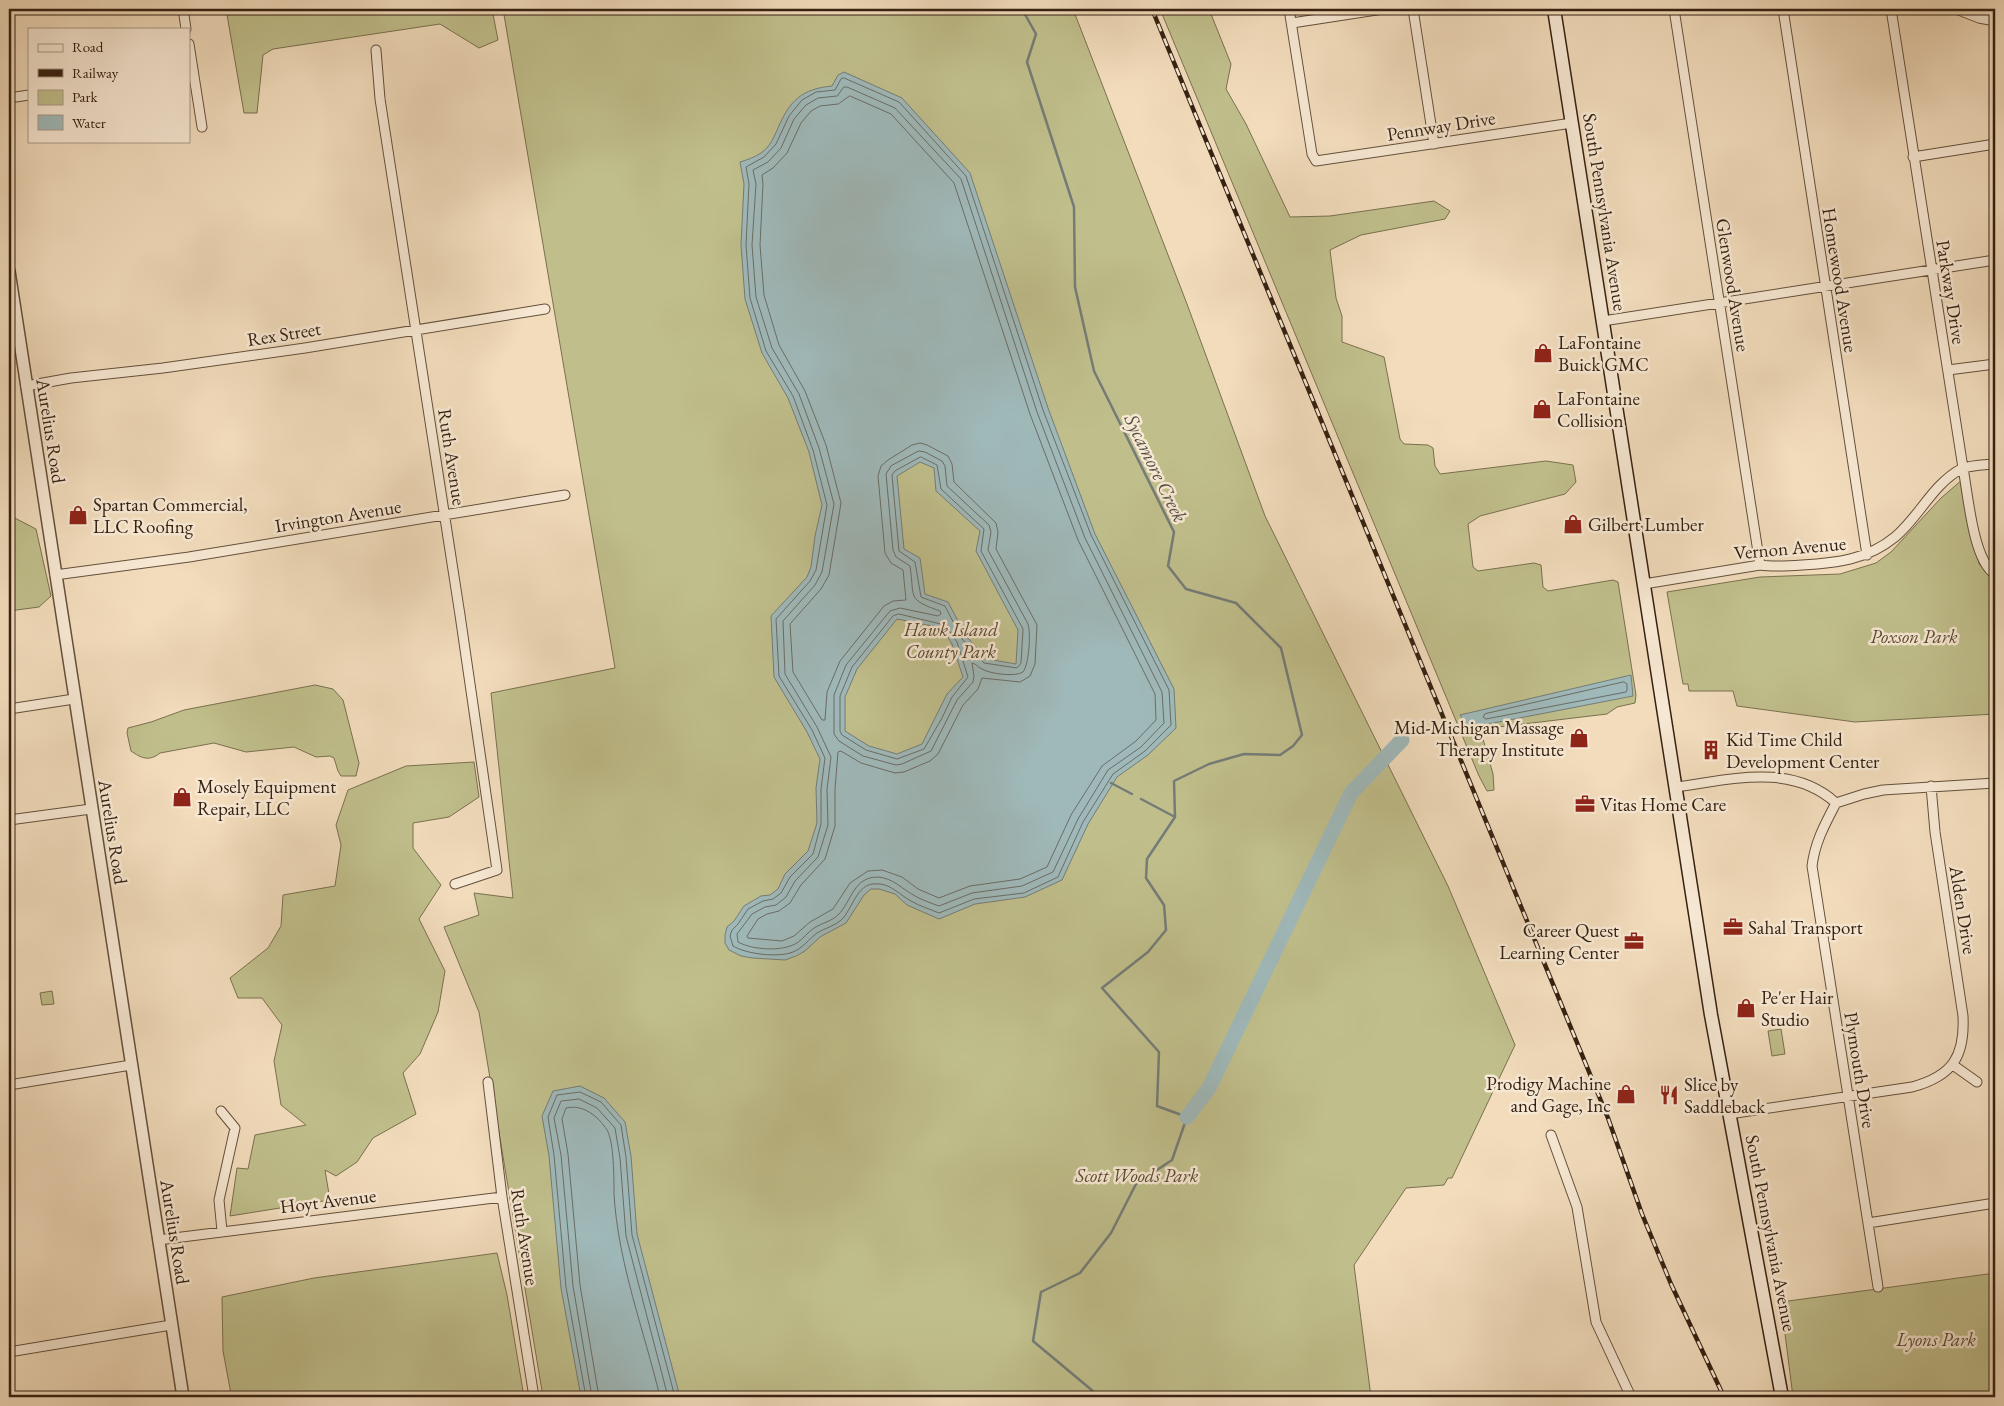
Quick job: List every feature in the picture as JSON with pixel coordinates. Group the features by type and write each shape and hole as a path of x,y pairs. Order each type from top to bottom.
{"main road":[{"name":"South Pennsylvania Avenue","path":"1554,9 1711,1015 1782,1397"}],"street":[{"path":"1289,9 1292,23 1383,9"},
{"path":"1412,9 1434,144"},
{"name":"Glenwood Avenue","path":"1674,9 1760,565"},
{"name":"Homewood Avenue","path":"1783,9 1867,555"},
{"name":"Parkway Drive","path":"1891,9 1963,468 1977,543 1986,566 1995,574"},
{"path":"1956,9 1980,18 1995,21"},
{"path":"184,15 186,28"},
{"name":"Pennway Drive","path":"1292,23 1312,154 1316,161 1572,123"},
{"name":"Ruth Avenue","path":"376,50 383,115 497,870 455,884"},
{"path":"190,57 202,127"},
{"path":"9,98 28,95"},
{"path":"1913,157 1995,144"},
{"path":"1603,321 1995,260"},
{"name":"Aurelius Road","path":"9,271 12,319 26,386 56,575 183,1397"},
{"name":"Rex Street","path":"26,386 70,378 163,368 305,348 545,309"},
{"path":"1948,370 1995,364"},
{"path":"1963,468 1995,464"},
{"name":"Vernon Avenue","path":"1644,584 1760,565 1775,567 1826,564 1850,561 1867,555 1896,536 1919,513 1947,479 1963,468"},
{"name":"Irvington Avenue","path":"56,575 445,516 565,495"},
{"path":"9,709 74,699"},
{"path":"1676,787 1772,776 1810,785 1824,792 1836,803 1883,790 1995,783"},
{"name":"Alden Drive","path":"1931,786 1935,832 1963,1016 1960,1053 1952,1065"},
{"name":"Plymouth Drive","path":"1836,803 1814,849 1812,866 1878,1287"},
{"path":"9,820 91,808"},
{"path":"9,1085 131,1065"},
{"path":"1729,1114 1923,1084 1952,1065 1977,1082"},
{"name":"Ruth Avenue","path":"488,1082 502,1196 534,1397"},
{"path":"221,1111 235,1128 219,1200 222,1231"},
{"path":"1551,1135 1578,1207 1596,1322 1631,1397"},
{"name":"Hoyt Avenue","path":"158,1240 502,1196"},
{"path":"1868,1223 1995,1203"},
{"path":"9,1352 172,1326"}],"green space":[{"path":"226,9 492,9 498,40 479,48 440,24 273,49 263,55 257,113 244,113"},
{"name":"Hawk Island County Park","path":"503,9 1073,9 1187,304 1265,516 1448,886 1515,1045 1452,1178 1448,1178 1444,1185 1406,1188 1354,1265 1371,1397 543,1397 479,1012 444,927 479,915 474,893 513,898 491,693 615,668"},
{"path":"1160,9 1209,9 1231,64 1226,89 1246,124 1290,217 1330,216 1434,201 1450,211 1445,219 1361,235 1330,250 1336,298 1342,316 1342,342 1384,357 1400,439 1404,444 1428,445 1433,448 1435,466 1440,474 1546,461 1573,465 1576,482 1565,494 1480,516 1468,524 1473,567 1478,571 1534,563 1541,565 1543,587 1548,591 1613,580 1618,582 1636,695 1635,703 1617,707 1607,714 1490,728 1481,732 1493,774 1494,790 1487,791 1479,776"},
{"name":"Poxson Park","path":"1962,480 1979,564 1995,578 1995,714 1855,722 1737,706 1733,691 1689,691 1688,684 1683,684 1667,592 1760,577 1840,574 1876,563 1891,552 1941,498"},
{"path":"9,515 36,529 51,596 39,607 9,611"},
{"path":"315,685 333,689 343,700 359,763 356,776 341,776 334,758 330,756 316,757 294,747 246,752 214,743 160,753 149,758 142,757 131,751 127,733 128,728 184,710"},
{"path":"474,762 479,797 449,817 413,823 413,848 441,885 419,919 445,971 438,1012 420,1054 403,1073 416,1114 373,1138 357,1162 336,1176 325,1170 330,1200 230,1216 237,1168 248,1169 255,1135 306,1125 281,1105 274,1061 282,1025 262,998 238,998 230,978 268,948 281,926 283,895 335,886 341,845 336,825 348,790 406,766"},
{"path":"52,991 54,1004 42,1005 40,993"},
{"path":"1781,1029 1785,1054 1772,1056 1768,1031"},
{"path":"497,1253 507,1295 524,1397 196,1397 195,1393 231,1394 223,1351 222,1297 314,1278"},
{"name":"Lyons Park","path":"1995,1273 1995,1397 1793,1397 1781,1302"}],"water":[{"path":"844,72 902,98 970,173 1048,408 1095,534 1174,689 1176,728 1148,755 1117,777 1088,824 1062,880 1025,897 975,904 939,919 907,905 895,894 879,889 871,889 864,895 846,923 820,937 805,951 785,960 753,958 741,956 729,950 725,943 727,927 734,921 744,906 761,896 770,895 778,889 785,874 808,851 817,823 816,788 820,759 807,732 774,677 771,616 807,577 811,567 822,505 809,452 788,398 762,353 745,299 741,245 744,184 740,162 756,156 767,148 792,103 805,93 832,86 838,75","holes":["920,462 934,468 936,491 980,531 976,551 1018,630 1016,664 987,659 966,636 948,602 925,594 920,558 904,549 897,476","897,619 942,628 952,644 963,677 947,694 922,744 897,754 869,746 845,731 845,697 857,669"]},
{"path":"1631,675 1633,696 1468,728 1460,715"},
{"path":"580,1086 604,1098 625,1122 631,1156 637,1234 680,1397 581,1397 561,1288 549,1156 542,1116 553,1091"}],"waterway":[{"name":"Sycamore Creek","path":"1022,9 1036,34 1027,62 1074,207 1075,287 1094,371 1174,532 1168,566 1186,589 1236,603 1281,648 1302,735 1293,746 1280,755 1244,754 1209,764 1174,781 1175,817 1147,859 1146,878 1164,905 1166,930 1148,952 1102,988 1159,1052 1157,1106 1187,1117 1172,1160 1136,1184 1111,1233 1080,1273 1041,1292 1033,1341 1100,1397"},
{"path":"1187,1117 1209,1088 1351,793 1402,740"},
{"path":"1111,783 1132,794"},
{"path":"1141,799 1175,817"}],"railway":[{"path":"1152,9 1608,1118 1642,1214 1671,1284 1724,1397"}],"place":[{"name":"LaFontaine Buick GMC","path":"1543,353"},
{"name":"LaFontaine Collision","path":"1542,409"},
{"name":"Spartan Commercial, LLC Roofing","path":"78,515"},
{"name":"Gilbert Lumber","path":"1573,524"},
{"name":"Mid-Michigan Massage Therapy Institute","path":"1579,738"},
{"name":"Kid Time Child Development Center","path":"1711,750"},
{"name":"Mosely Equipment Repair, LLC","path":"182,797"},
{"name":"Vitas Home Care","path":"1585,804"},
{"name":"Sahal Transport","path":"1733,927"},
{"name":"Career Quest Learning Center","path":"1634,941"},
{"name":"Pe'er Hair Studio","path":"1746,1008"},
{"name":"Prodigy Machine and Gage, Inc","path":"1626,1094"},
{"name":"Slice by Saddleback","path":"1669,1095"}],"park label":[{"name":"Scott Woods Park","path":"1137,1175"}]}
